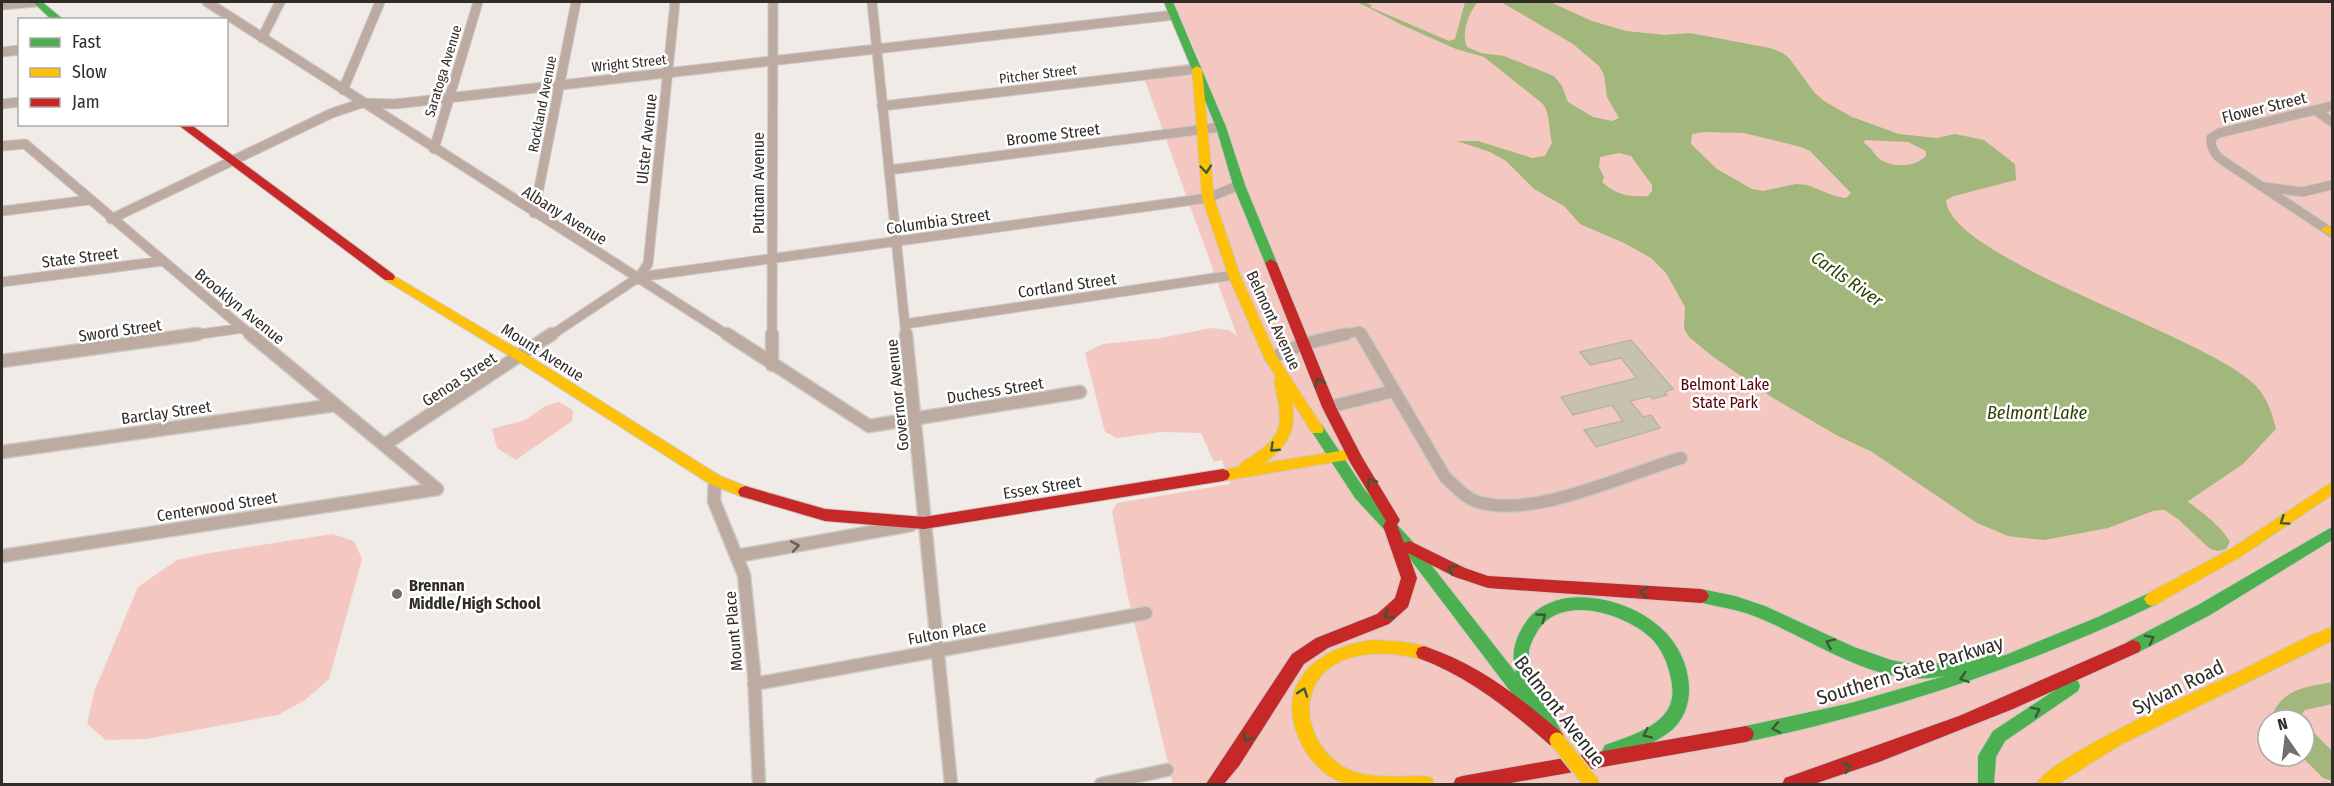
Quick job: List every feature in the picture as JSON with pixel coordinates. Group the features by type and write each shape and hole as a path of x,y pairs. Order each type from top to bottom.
{"main road":[{"path":"37,2 57,18"},
{"name":"Belmont Avenue","path":"1168,2 1221,127 1239,185 1329,406 1353,454 1409,547"},
{"name":"Belmont Avenue","path":"1197,69 1208,198 1234,275 1270,358 1360,494 1409,547 1592,784"},
{"name":"Mount Avenue","path":"185,126 403,288 520,357 716,480 761,498 825,515 924,524"},
{"path":"1237,472 1269,454 1278,447 1284,437 1287,416 1280,374"},
{"path":"1306,414 1329,406"},
{"name":"Essex Street","path":"924,524 1353,454"},
{"name":"Southern State Parkway","path":"1462,784 1770,730 1938,687 2058,642 2221,561 2332,488"},
{"path":"1214,784 1233,760 1298,659 1322,642 1383,619 1402,602 1409,578 1390,526"},
{"path":"1791,784 1879,756 1946,731 2097,666 2229,597 2332,533"},
{"path":"1409,547 1460,573 1488,582 1702,595 1727,600 1765,613 1863,657 1908,670 1931,671 2058,642"},
{"path":"1557,740 1522,668 1521,649 1527,630 1545,613 1579,604 1611,608 1638,620 1660,637 1678,664 1682,692 1679,706 1672,718 1660,728 1586,762"},
{"name":"Sylvan Road","path":"2045,784 2087,755 2138,727 2332,634"},
{"path":"1426,784 1360,781 1334,770 1318,756 1306,739 1299,712 1304,686 1323,663 1349,652 1372,649 1411,651 1449,662 1488,683 1557,740"},
{"path":"1986,784 1985,769 1988,753 2000,734 2019,719 2044,707 2097,666"}],"street":[{"path":"2,5 37,2"},
{"name":"Albany Avenue","path":"207,2 362,104 639,277 869,426 914,418"},
{"path":"262,38 280,2"},
{"path":"343,90 380,2"},
{"name":"Saratoga Avenue","path":"434,149 478,2"},
{"name":"Rockland Avenue","path":"534,213 576,2"},
{"name":"Ulster Avenue","path":"639,277 648,264 675,2"},
{"name":"Putnam Avenue","path":"772,365 773,2"},
{"name":"Governor Avenue","path":"872,2 951,784"},
{"name":"Wright Street","path":"111,219 332,113 362,104 395,104 1174,15"},
{"path":"2,52 18,50"},
{"name":"Pitcher Street","path":"882,106 1197,69"},
{"path":"2,104 18,102"},
{"name":"Flower Street","path":"2262,187 2215,154 2210,145 2211,138 2219,133 2332,106"},
{"path":"2314,110 2332,122"},
{"name":"Broome Street","path":"889,170 1221,127"},
{"name":"Brooklyn Avenue","path":"2,146 25,144 111,219 437,489"},
{"path":"2262,187 2302,192 2332,184"},
{"name":"Columbia Street","path":"639,277 1208,198 1239,185"},
{"path":"2262,187 2331,232"},
{"path":"2300,212 2299,202 2302,192"},
{"path":"2,211 89,200"},
{"name":"State Street","path":"2,282 163,261"},
{"name":"Cortland Street","path":"905,324 1234,275"},
{"name":"Genoa Street","path":"384,445 639,277"},
{"name":"Sword Street","path":"2,361 243,328"},
{"path":"1270,358 1303,344 1359,331 1445,477 1461,493 1478,501 1498,506 1525,504 1567,494 1681,458"},
{"path":"1329,406 1394,391"},
{"name":"Duchess Street","path":"914,418 1080,392"},
{"name":"Barclay Street","path":"2,452 334,405"},
{"name":"Mount Place","path":"716,480 714,501 744,575 754,684 759,784"},
{"name":"Centerwood Street","path":"2,556 437,489"},
{"name":"Essex Street","path":"737,556 924,524"},
{"name":"Fulton Place","path":"754,684 1146,613"},
{"path":"1101,784 1167,770"}],"green space":[{"name":"Belmont Lake State Park","path":"1174,2 2332,3 2332,784 1173,784 1126,588 1112,511 1117,503 1230,484 1222,460 1214,462 1201,433 1162,432 1117,438 1105,432 1085,353 1103,344 1161,338 1211,328 1229,330 1237,336 1141,70 1200,62"},
{"path":"559,402 573,410 572,421 516,460 497,448 492,429 525,420 545,406"},
{"path":"332,534 354,541 362,559 329,679 305,700 278,715 146,739 106,740 87,724 94,692 138,587 177,560"}],"water":[{"name":"Belmont Lake","path":"1358,2 1449,41 1455,39 1465,2 1478,2 1466,24 1467,47 1481,53 1504,56 1554,76 1562,86 1568,102 1593,117 1612,121 1619,118 1607,97 1604,75 1599,66 1573,44 1501,2 1550,2 1592,21 1626,31 1665,35 1690,33 1770,48 1789,58 1814,92 1824,101 1852,117 1899,134 1937,138 1955,134 1984,140 2015,164 2016,180 1946,200 1958,223 1989,247 2033,272 2228,365 2255,385 2263,395 2276,429 2243,464 2184,504 2189,512 2183,515 2172,509 2153,511 2108,528 2044,540 2008,536 1977,523 1872,452 1838,436 1773,398 1712,356 1689,337 1684,328 1685,307 1666,273 1651,258 1624,243 1580,224 1564,206 1534,189 1506,161 1490,152 1457,141 1478,141 1532,158 1545,156 1552,143 1543,104 1484,57 1456,49","holes":["1744,133 1801,147 1810,151 1851,193 1846,198 1807,185 1796,184 1763,191 1752,189 1717,169 1691,144 1692,134","1865,140 1908,142 1926,151 1926,156 1910,164 1886,163 1864,143","1619,153 1631,156 1652,185 1652,191 1648,196 1635,196 1612,190 1602,182 1604,177 1599,167 1600,157"]}],"building":[{"name":"Belmont Lake State Park","path":"1631,340 1673,389 1664,392 1667,395 1653,399 1650,396 1630,401 1643,417 1651,415 1660,428 1596,447 1584,430 1623,421 1612,405 1573,415 1561,397 1637,378 1621,358 1590,365 1580,352"}],"waterway":[{"path":"1360,2 1370,6"},
{"name":"Carlls River","path":"2162,497 2186,513 2218,542"},
{"name":"Carlls River","path":"2291,708 2298,700 2332,693"},
{"name":"Carlls River","path":"2316,753 2332,769"}],"traffic: fast":[{"path":"37,2 57,18"},
{"path":"1168,2 1221,127 1239,185 1271,263"},
{"path":"1317,429 1360,494 1409,547 1532,707"},
{"path":"2133,647 2204,610 2332,533"},
{"path":"1701,596 1743,605 1848,652 1891,667 1912,671 1932,671 1995,656"},
{"path":"1746,734 1851,711 1954,680 2054,643 2152,599"},
{"path":"1554,733 1534,697 1522,668 1521,655 1526,636 1536,620 1550,610 1567,605 1586,604 1606,608 1642,623 1660,637 1674,661 1681,689 1681,700 1668,722 1645,737 1611,751"},
{"path":"1986,784 1987,756 1999,736 2072,686"}],"traffic: slow":[{"path":"1197,69 1208,198 1234,275 1271,358 1317,429"},
{"path":"2327,230 2332,232"},
{"path":"389,277 521,357 715,480 745,492"},
{"path":"1246,467 1273,449 1285,433 1287,412 1281,380"},
{"path":"1223,475 1353,454"},
{"path":"2152,599 2237,552 2332,488"},
{"path":"2045,784 2073,764 2116,739 2332,634"},
{"path":"1424,653 1372,647 1339,654 1325,662 1313,674 1302,695 1300,714 1311,745 1326,763 1339,772 1353,779 1371,783 1426,784"},
{"path":"1557,740 1592,784"}],"traffic: jam":[{"path":"185,126 389,277"},
{"path":"1271,263 1329,407 1356,460 1393,520"},
{"path":"745,492 825,515 924,523 1223,475"},
{"path":"1214,784 1233,760 1298,659 1322,643 1383,619 1402,602 1409,578 1390,526"},
{"path":"1409,547 1460,573 1488,582 1701,596"},
{"path":"1791,784 1965,722 2133,647"},
{"path":"1424,653 1479,678 1511,701 1557,740"},
{"path":"1462,784 1746,734"}],"place":[{"name":"Brennan Middle/High School","path":"397,594"}]}
